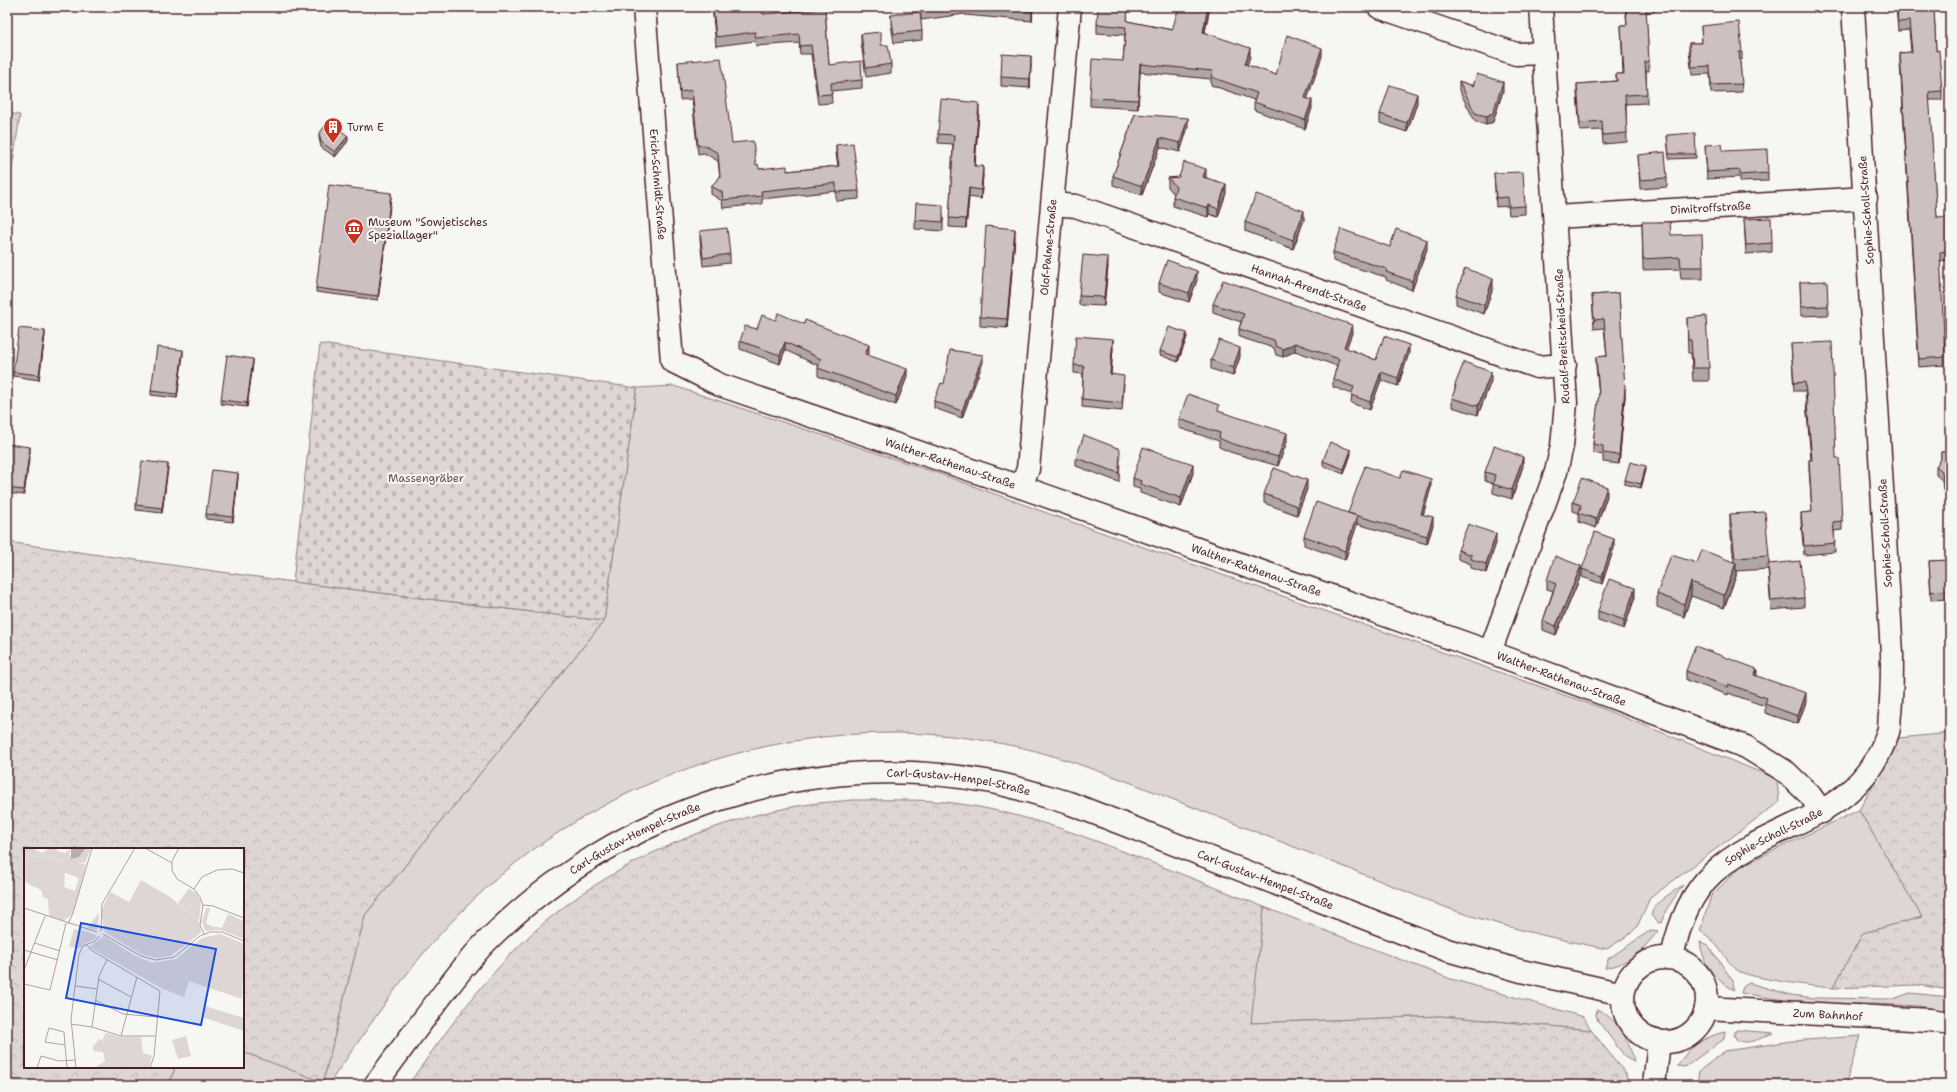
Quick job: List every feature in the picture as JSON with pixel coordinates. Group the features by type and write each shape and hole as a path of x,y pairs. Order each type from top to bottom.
{"street":[{"name":"Erich-Schmidt-Straße","path":"644,7 672,361"},
{"name":"Olof-Palme-Straße","path":"1021,487 1028,469 1054,204 1070,7"},
{"path":"1379,7 1516,54 1544,53"},
{"name":"Rudolf-Breitscheid-Straße","path":"1490,652 1556,472 1562,446 1566,403 1556,217 1541,7"},
{"name":"Sophie-Scholl-Straße","path":"1672,958 1678,930 1693,898 1713,873 1741,851 1822,812 1850,791 1865,776 1874,762 1888,731 1892,690 1892,654 1866,198 1853,7"},
{"name":"Dimitroffstraße","path":"1556,217 1866,198"},
{"name":"Hannah-Arendt-Straße","path":"1054,204 1076,206 1538,366 1565,365"},
{"name":"Walther-Rathenau-Straße","path":"672,361 720,385 1021,487 1490,652 1746,747 1786,772 1810,795 1822,812"},
{"name":"Carl-Gustav-Hempel-Straße","path":"376,1085 471,957 514,916 562,876 616,844 658,822 690,808 719,798 815,776 878,773 935,775 987,781 1033,792 1069,803 1447,950 1521,971 1623,994"},
{"path":"1658,958 1672,958 1683,962 1700,976 1705,986 1707,997 1706,1008 1702,1020 1694,1030 1684,1038 1672,1042 1659,1042 1646,1038 1635,1030 1628,1020 1623,1007 1623,994 1627,981 1635,971 1646,962 1658,958"},
{"name":"Zum Bahnhof","path":"1706,1008 1930,1020 1950,1023"},
{"path":"1654,1085 1659,1042"}],"green space":[{"path":"7,113 20,115 7,203"},
{"name":"Massengräber","path":"320,344 637,388 604,621 293,582"},
{"path":"674,386 943,475 1055,516 1601,708 1777,779 1779,802 1650,898 1637,927 1630,934 1607,949 1533,933 1459,912 1129,782 1034,751 1009,745 935,735 861,734 787,742 714,760 644,786 578,820 516,862 461,912 424,952 328,1085 169,1085 175,1068 244,1068 244,1052 323,1081 365,915 604,621 637,388"},
{"path":"7,542 293,582 604,621 365,915 323,1082 244,1052 244,848 24,848 24,1068 175,1068 169,1085 7,1085"},
{"path":"1950,733 1950,990 1918,985 1833,988 1863,933 1922,917 1859,810 1899,738"},
{"path":"852,800 911,800 946,802 1021,817 1069,831 1264,907 1251,1023 1441,1016 1591,1030 1626,1074 1628,1085 408,1085 469,1002 510,955 540,927 573,901 608,877 645,857 684,839 723,824 764,813 804,805"},
{"path":"1859,810 1922,917 1863,933 1833,988 1767,979 1737,970 1711,939 1700,931 1711,896 1741,866"},
{"path":"1683,885 1666,910 1661,923 1657,922 1651,915 1653,910 1660,901"},
{"path":"1264,907 1451,979 1584,1017 1591,1030 1441,1016 1250,1023"},
{"path":"1651,930 1658,931 1635,955 1628,960 1605,968 1608,959"},
{"path":"1700,942 1708,945 1733,981 1734,990 1720,981 1707,965"},
{"path":"1749,983 1791,995 1815,998 1893,999 1910,993 1950,997 1950,1012 1918,1006 1877,1004 1806,1004 1741,993 1743,987"},
{"path":"1597,1009 1611,1019 1622,1031 1626,1038 1634,1062 1626,1058 1598,1021 1596,1015"},
{"path":"1736,1030 1773,1033 1755,1040 1742,1042 1737,1040 1734,1035"},
{"path":"1725,1032 1724,1039 1685,1067 1677,1066 1686,1053 1697,1044 1717,1034"},
{"path":"1861,1036 1845,1085 1697,1085 1699,1071 1725,1051 1792,1041"}],"building":[{"path":"713,7 762,7 763,14 825,9 829,65 861,61 862,80 831,83 832,94 818,95 811,45 800,46 799,34 756,38 755,32 716,37"},
{"path":"920,7 949,7 921,11"},
{"path":"972,7 1033,7 1032,12"},
{"path":"1098,7 1128,7 1127,21 1172,30 1179,7 1208,7 1203,32 1250,48 1245,64 1276,75 1287,35 1322,48 1305,98 1312,100 1305,120 1254,102 1257,93 1211,77 1213,71 1140,64 1138,100 1090,98 1092,59 1123,61 1126,27 1097,24"},
{"path":"1626,7 1646,7 1649,62 1645,62 1647,94 1625,95 1627,133 1603,135 1602,121 1580,123 1577,84 1617,81 1616,74 1624,74 1621,25 1627,25"},
{"path":"1897,7 1934,7 1936,51 1939,50 1942,91 1929,92 1937,218 1950,217 1950,251 1940,252 1945,357 1919,359 1900,53 1912,52 1909,21 1898,22"},
{"path":"920,12 922,31 894,34 891,15"},
{"path":"1739,22 1742,52 1739,52 1742,84 1711,85 1710,66 1692,67 1689,43 1702,43 1701,26"},
{"path":"881,32 881,45 888,45 891,64 866,68 861,34"},
{"path":"1002,54 1031,56 1030,79 1001,77"},
{"path":"721,58 732,143 753,141 756,165 758,164 759,169 787,166 787,171 839,166 836,145 853,143 859,191 836,192 836,183 761,191 762,196 723,200 722,192 711,186 720,177 718,153 704,145 698,146 692,90 680,92 678,62"},
{"path":"1477,74 1503,82 1493,113 1486,116 1475,113 1459,81 1473,86"},
{"path":"1390,85 1417,94 1407,123 1380,114"},
{"path":"941,99 979,103 974,166 983,166 981,190 969,188 966,219 949,218 954,135 938,134"},
{"path":"1135,114 1188,118 1180,143 1160,138 1142,186 1113,176"},
{"name":"Turm E","path":"334,125 348,136 335,152 321,142 319,134 325,126"},
{"path":"1695,133 1696,154 1669,154 1667,135"},
{"path":"1722,144 1723,151 1767,149 1768,173 1740,175 1740,170 1707,172 1705,145"},
{"path":"1665,152 1667,178 1640,180 1638,155"},
{"path":"1184,162 1206,169 1203,177 1226,184 1218,209 1209,205 1208,208 1173,197 1176,187 1168,178 1179,177"},
{"path":"1523,172 1525,206 1509,207 1508,197 1496,198 1494,173"},
{"name":"Museum \"Sowjetisches Speziallager\"","path":"329,185 391,193 378,296 316,288"},
{"path":"1256,194 1304,211 1293,240 1245,222"},
{"path":"916,203 943,205 943,222 915,220"},
{"path":"1771,218 1772,243 1746,245 1744,219"},
{"path":"1642,222 1670,222 1671,235 1702,234 1703,267 1681,267 1680,257 1643,259"},
{"path":"986,226 1015,229 1007,319 980,317"},
{"path":"727,228 730,254 703,258 700,231"},
{"path":"1341,229 1390,247 1396,229 1427,240 1412,281 1386,272 1387,269 1333,252"},
{"path":"1083,255 1108,257 1104,297 1079,296"},
{"path":"1167,260 1197,271 1189,293 1159,283"},
{"path":"1465,268 1493,279 1484,305 1456,295"},
{"path":"1223,280 1352,325 1344,347 1376,360 1384,336 1409,345 1398,378 1381,372 1370,402 1351,395 1354,387 1333,379 1339,359 1295,343 1283,349 1276,346 1274,340 1239,329 1244,314 1213,304"},
{"path":"1827,281 1828,306 1801,307 1800,282"},
{"path":"1619,293 1625,388 1619,455 1603,453 1603,446 1593,444 1599,393 1596,357 1607,356 1604,319 1594,320 1592,295"},
{"path":"778,313 804,324 805,320 869,345 865,354 907,369 896,396 818,368 821,359 785,342 780,355 740,341 745,326 757,329 762,315 776,320"},
{"path":"1706,316 1709,368 1693,368 1691,340 1688,340 1687,318"},
{"path":"1169,327 1187,333 1178,357 1160,351"},
{"path":"19,328 45,331 39,375 13,372"},
{"path":"1076,336 1113,339 1110,374 1124,376 1122,403 1082,399 1084,366 1074,365"},
{"path":"1219,340 1240,348 1233,368 1211,360"},
{"path":"1832,342 1836,458 1839,458 1842,521 1833,522 1835,543 1804,546 1801,513 1812,512 1809,460 1812,460 1805,382 1794,383 1791,344"},
{"path":"157,347 183,350 177,394 151,391"},
{"path":"950,350 983,355 962,411 934,401 941,383 944,384"},
{"path":"227,355 253,359 247,403 221,400"},
{"path":"1464,362 1491,372 1478,406 1452,398 1455,385"},
{"path":"1188,394 1219,405 1218,411 1287,433 1278,457 1230,443 1219,438 1220,433 1179,419"},
{"path":"1084,435 1120,449 1119,473 1076,458"},
{"path":"1330,442 1351,450 1344,469 1323,461"},
{"path":"7,444 30,447 24,490 7,488"},
{"path":"1494,446 1523,457 1512,490 1493,484 1495,475 1485,472"},
{"path":"1143,447 1193,464 1181,498 1140,484 1141,481 1133,478"},
{"path":"1941,452 1950,452 1950,482 1943,482 1942,471 1936,466 1941,459"},
{"path":"142,461 168,464 162,508 136,505"},
{"path":"1630,462 1646,466 1641,484 1625,480"},
{"path":"1365,466 1400,478 1403,470 1431,479 1421,514 1433,517 1427,536 1348,513"},
{"path":"1274,468 1307,480 1297,506 1264,494"},
{"path":"212,470 238,473 233,517 206,514"},
{"path":"1582,478 1607,487 1596,519 1579,513 1581,505 1573,502"},
{"path":"1316,502 1357,516 1345,551 1304,536"},
{"path":"1765,512 1769,556 1735,558 1730,514"},
{"path":"1468,524 1496,534 1486,564 1471,559 1472,555 1458,550"},
{"path":"1595,532 1614,539 1602,576 1582,569"},
{"path":"1702,550 1736,563 1724,595 1691,582 1684,604 1657,594 1671,555 1697,563"},
{"path":"1555,556 1581,566 1556,626 1543,621 1556,584 1547,580"},
{"path":"1950,560 1950,590 1931,592 1929,561"},
{"path":"1800,561 1804,598 1771,601 1768,564"},
{"path":"1609,579 1635,588 1624,620 1598,611"},
{"path":"1695,646 1757,669 1754,675 1806,693 1798,716 1765,704 1767,698 1728,684 1728,687 1686,671"}],"place":[{"name":"Turm E","path":"333,144"},
{"name":"Museum \"Sowjetisches Speziallager\"","path":"354,245"}]}
